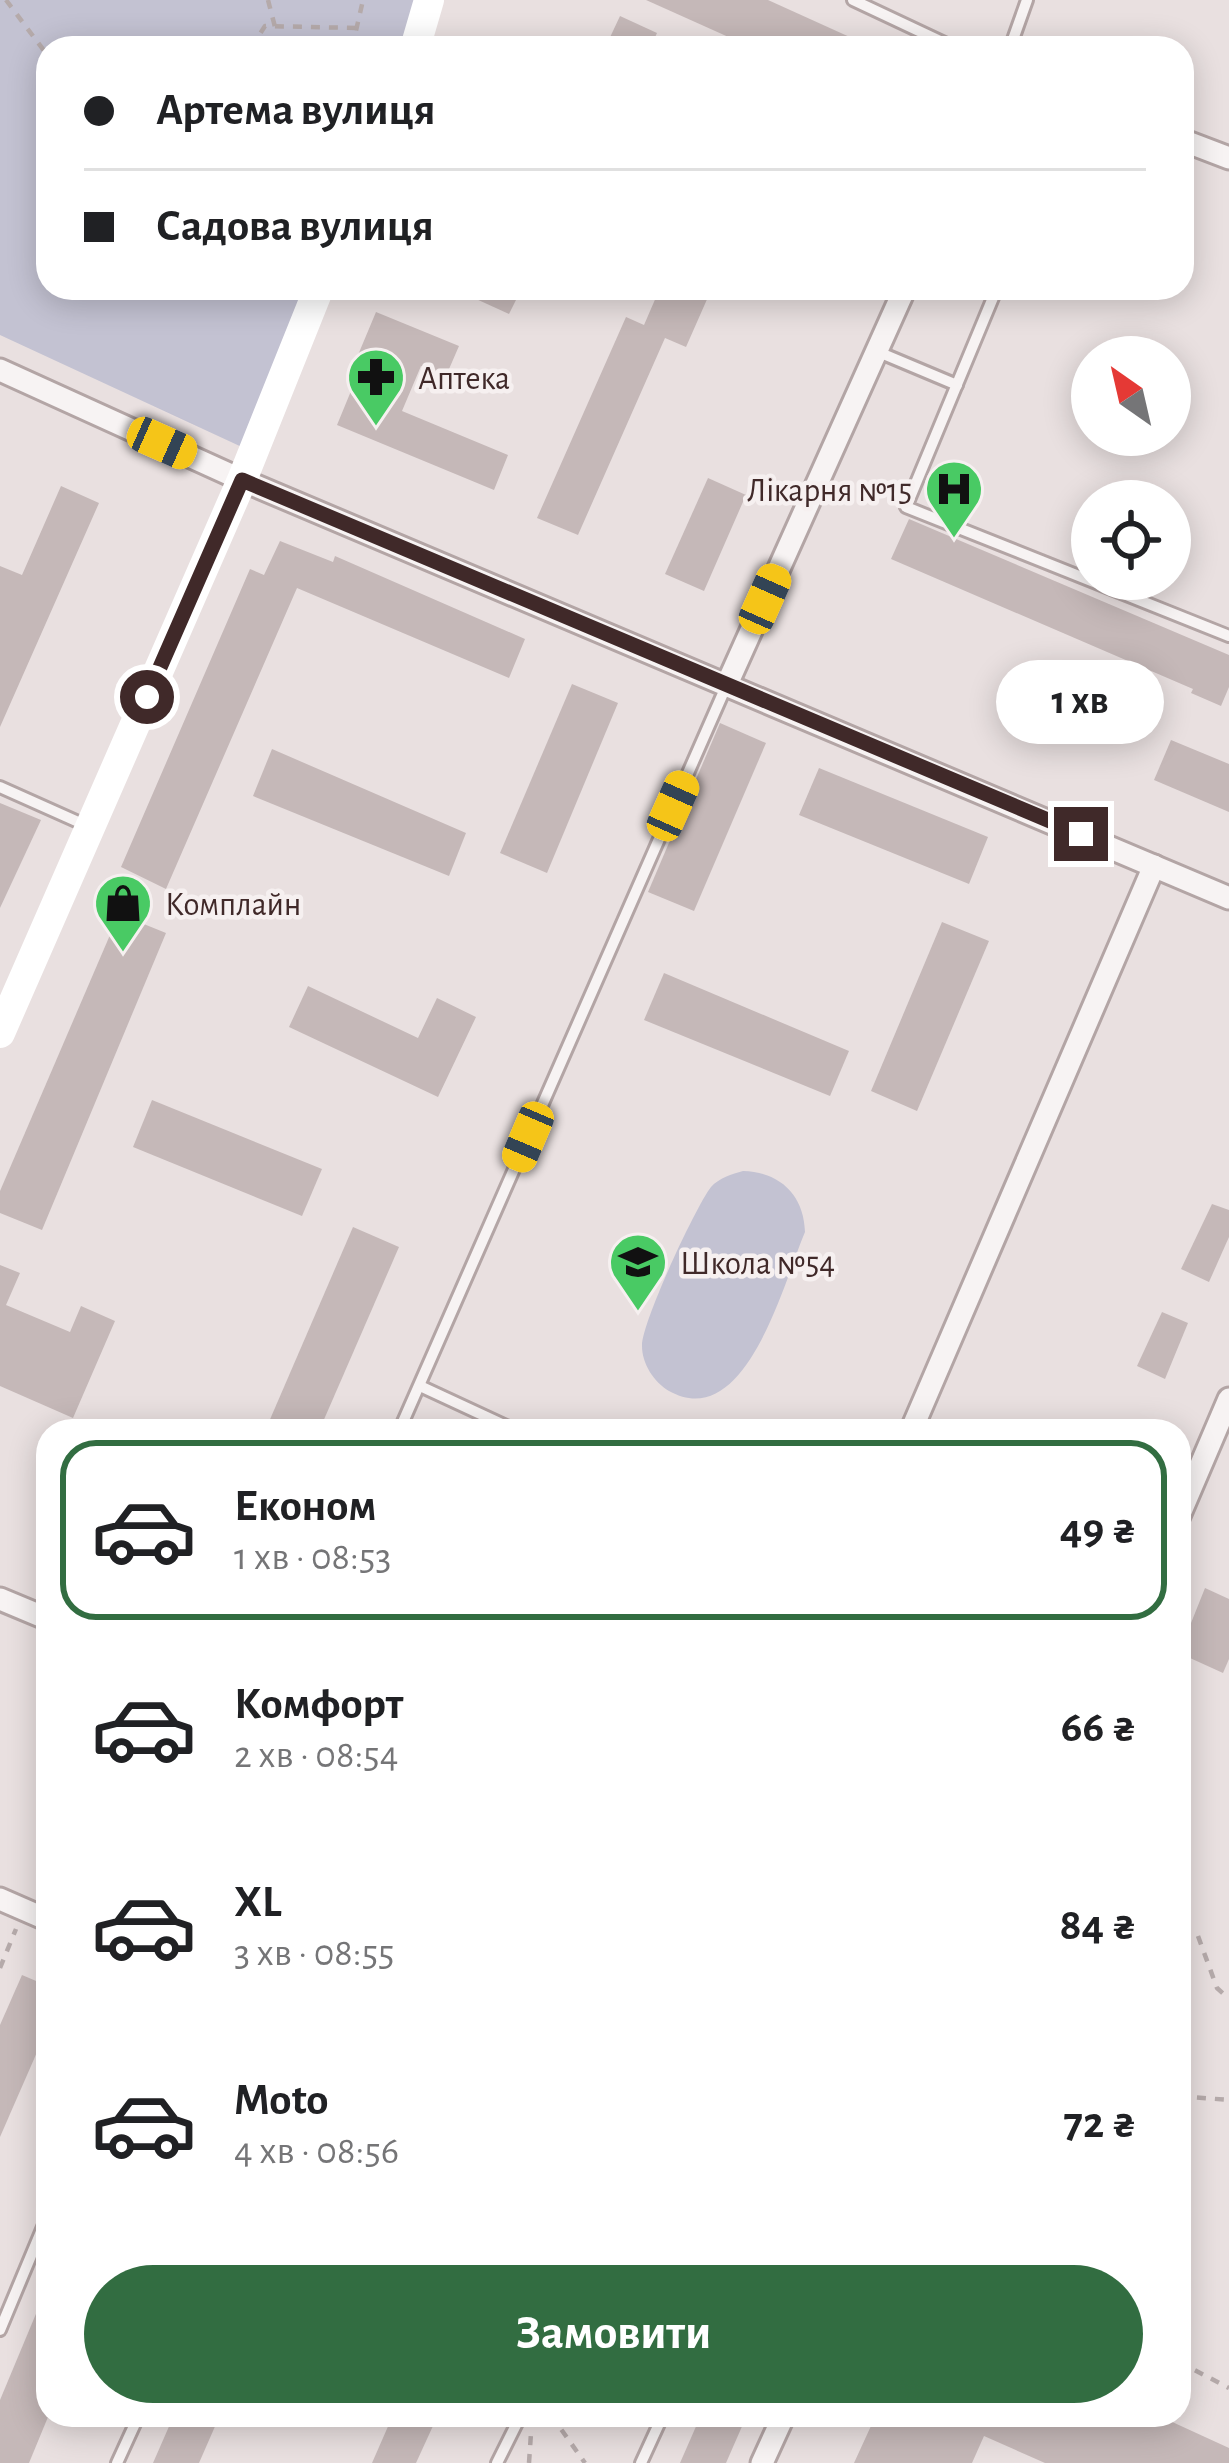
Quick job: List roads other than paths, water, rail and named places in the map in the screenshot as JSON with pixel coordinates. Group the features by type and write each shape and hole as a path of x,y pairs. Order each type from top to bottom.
{"street":[{"path":"419,36 428,0"},
{"path":"1194,145 1229,158"},
{"path":"0,1033 242,480 314,300"},
{"path":"728,682 899,300"},
{"path":"0,370 242,480 1229,898"},
{"path":"915,1419 1154,866"},
{"path":"1191,1488 1229,1400"},
{"path":"0,1599 36,1614"},
{"path":"0,1899 36,1914"},
{"path":"762,2463 778,2427"}],"lane":[{"path":"853,0 930,36"},
{"path":"1014,36 1027,0"},
{"path":"992,300 906,507 1229,636"},
{"path":"876,351 957,386"},
{"path":"404,1419 728,682"},
{"path":"0,787 90,827"},
{"path":"420,1385 492,1419"},
{"path":"0,2330 36,2244"},
{"path":"117,2463 134,2427"},
{"path":"497,2463 515,2427"},
{"path":"641,2463 657,2427"}],"place":[{"name":"Аптека","path":"376,428"},
{"name":"Лікарня №15","path":"954,540"},
{"name":"Комплайн","path":"123,954"},
{"name":"Школа №54","path":"638,1313"}]}
